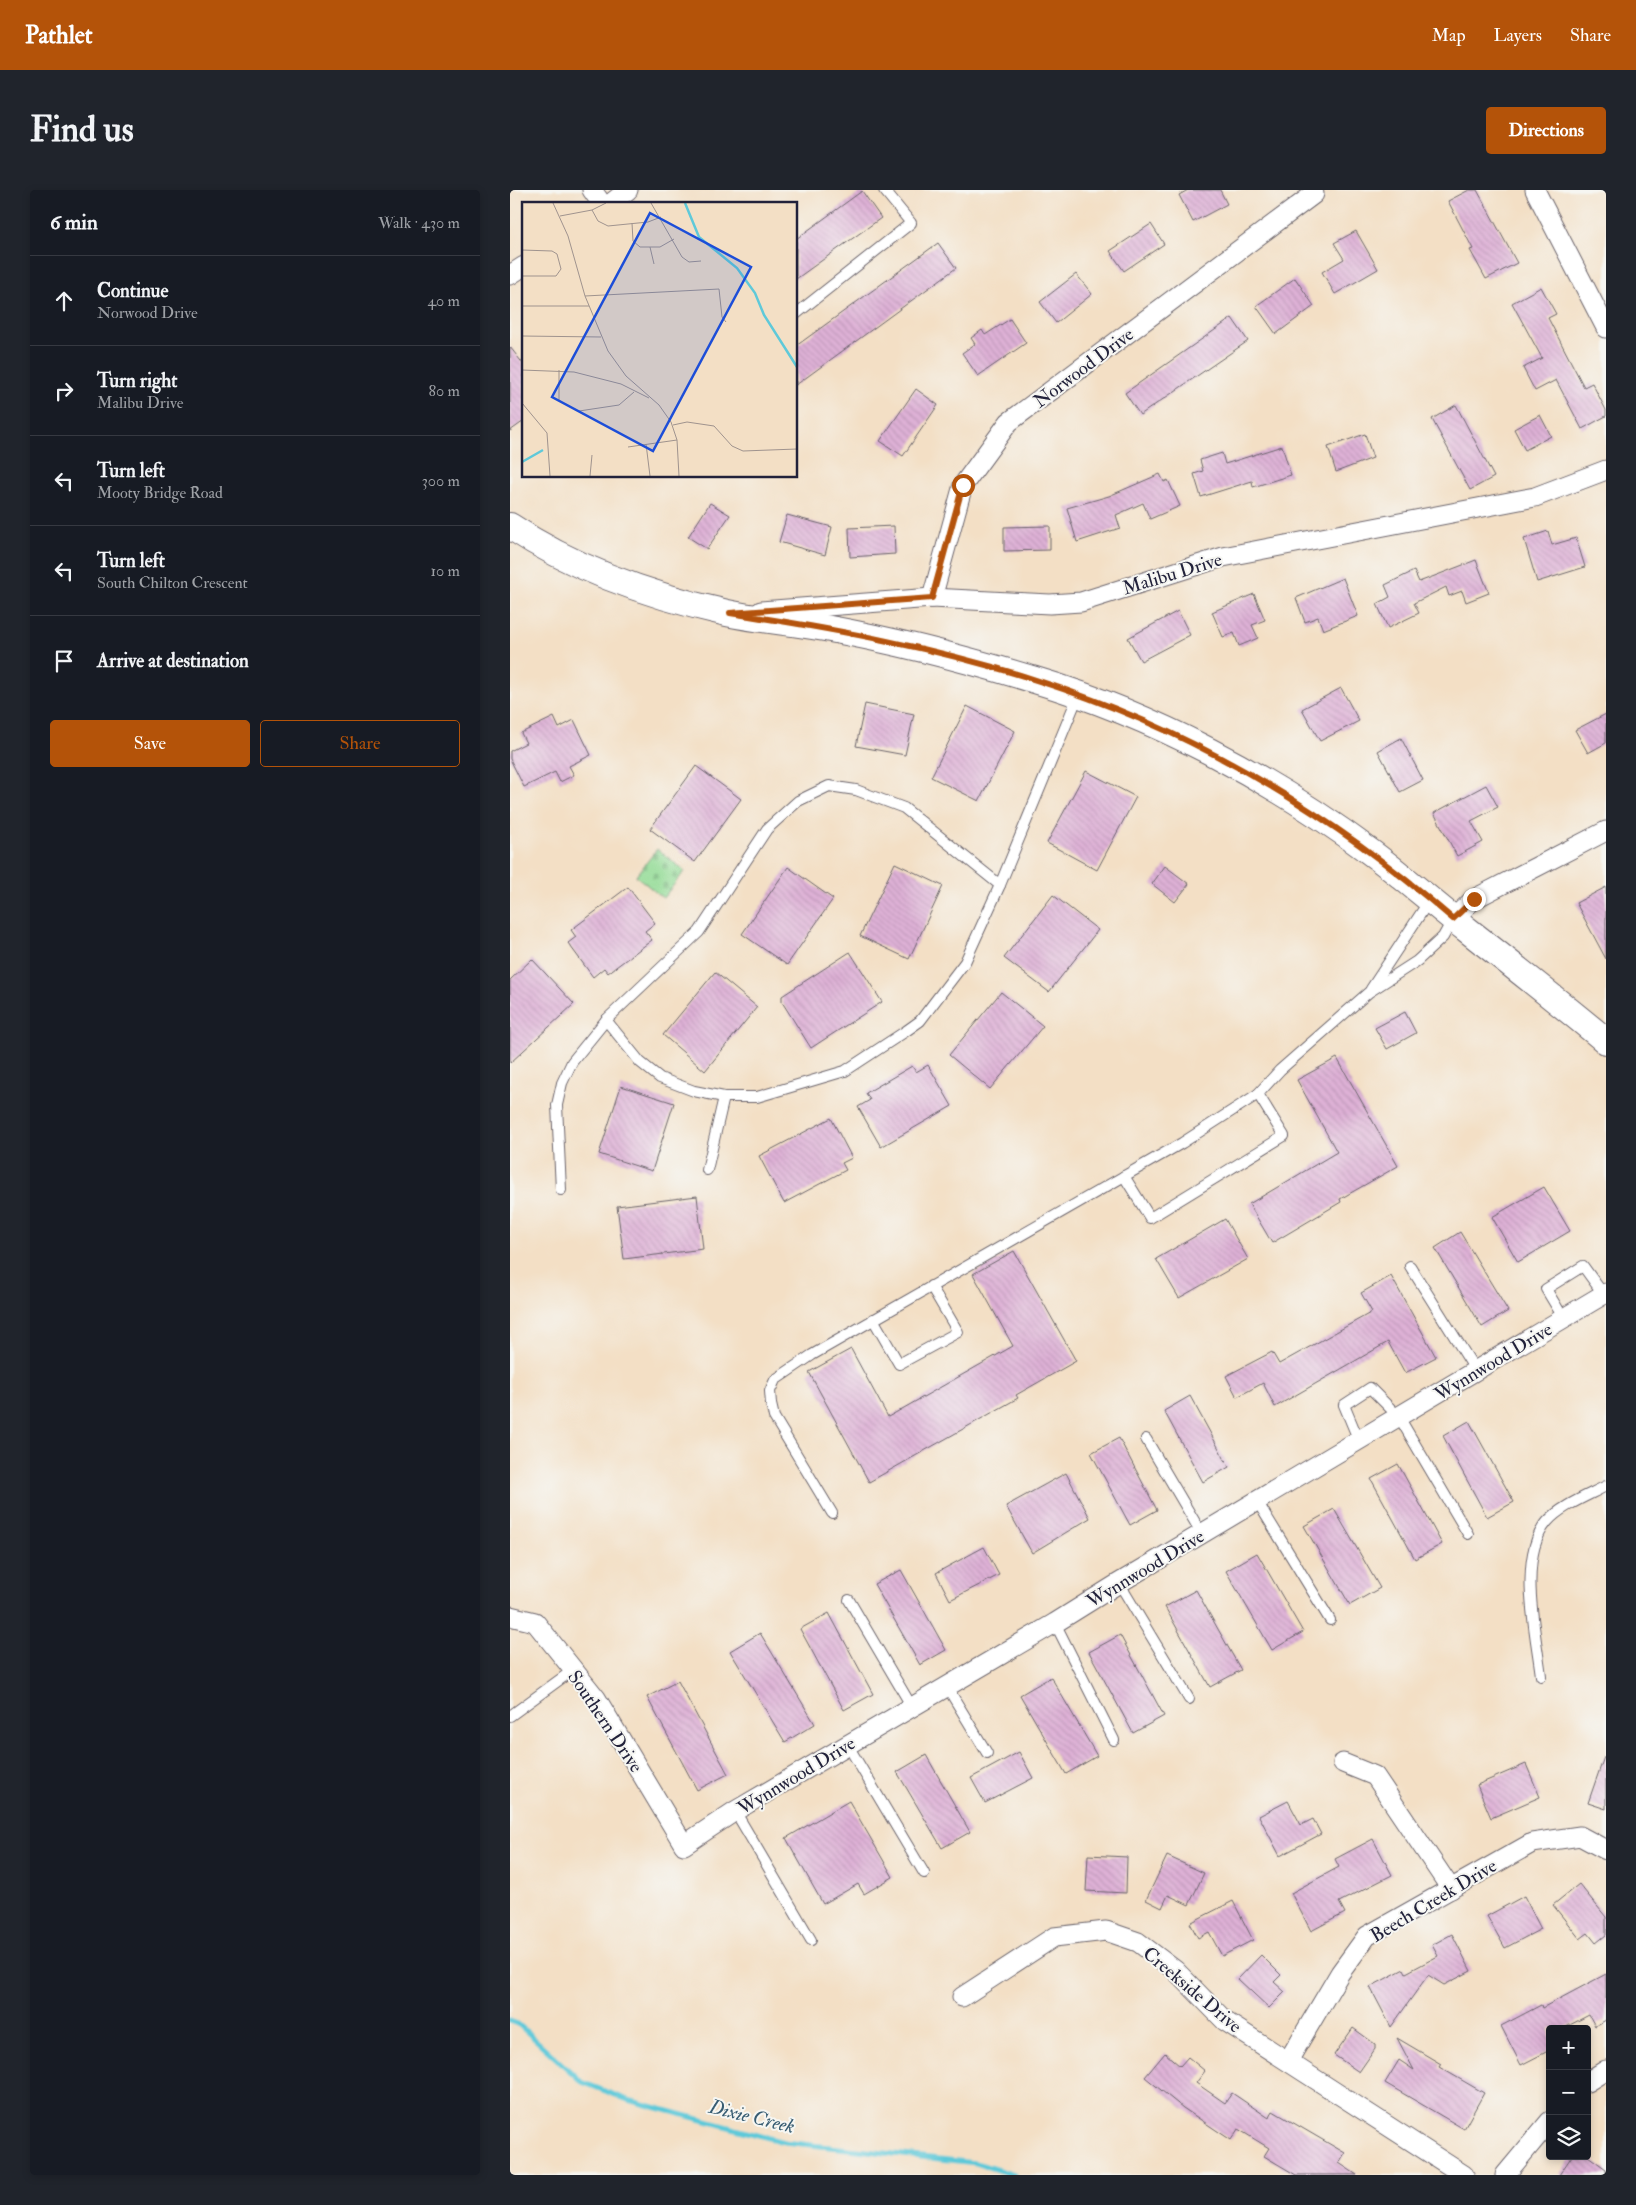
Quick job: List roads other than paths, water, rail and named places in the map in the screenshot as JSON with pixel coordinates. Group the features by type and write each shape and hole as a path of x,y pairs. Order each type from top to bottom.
{"main road":[{"path":"510,526 577,564 671,599 730,613 888,641 992,667 1078,695 1168,732 1255,777 1336,828 1529,977 1606,1041"}],"street":[{"path":"592,190 601,202"},
{"path":"613,202 628,190"},
{"path":"1535,190 1606,328"},
{"name":"Norwood Drive","path":"932,598 963,485 1010,422 1314,194"},
{"path":"510,275 522,267"},
{"name":"Malibu Drive","path":"730,613 932,598 1050,604 1081,602 1223,557 1535,497 1606,470"},
{"path":"1453,919 1474,899 1606,831"},
{"name":"Wynnwood Drive","path":"684,1845 735,1811 946,1685 1055,1623 1605,1294"},
{"name":"Southern Drive","path":"510,1616 535,1622 596,1698 684,1845"},
{"path":"1343,1764 1375,1776 1451,1888"},
{"name":"Beech Creek Drive","path":"1288,2061 1340,1973 1367,1936 1532,1843 1580,1836 1606,1850"},
{"name":"Creekside Drive","path":"962,1998 1054,1937 1106,1931 1138,1942 1175,1970 1225,2021 1464,2175"},
{"path":"1591,2079 1606,2070"},
{"path":"1505,2175 1546,2126"}],"lane":[{"path":"798,312 911,223 884,190"},
{"path":"606,1020 640,1062 660,1078 694,1091 724,1097 757,1097 844,1070 920,1021 965,962 1000,885 1078,695"},
{"path":"561,1190 557,1105 562,1083 572,1062 606,1020 699,932 766,829 798,801 829,786 856,790 904,808 1000,885"},
{"path":"1369,992 1430,899"},
{"path":"832,1513 774,1417 770,1391 775,1380 931,1286 1182,1143 1258,1094 1280,1070 1369,992 1417,961 1443,937 1453,919"},
{"path":"1124,1176 1150,1218 1284,1136 1258,1094"},
{"path":"707,1170 724,1097"},
{"path":"1410,1266 1476,1371"},
{"path":"1564,1319 1546,1289 1583,1266 1605,1294"},
{"path":"873,1320 900,1364 958,1332 931,1286"},
{"path":"1358,1441 1344,1405 1370,1388 1398,1417 1468,1534"},
{"path":"1146,1439 1202,1534"},
{"path":"1541,1676 1531,1589 1533,1558 1538,1539 1549,1520 1606,1486"},
{"path":"1257,1501 1330,1620"},
{"path":"1119,1583 1189,1699"},
{"path":"849,1600 912,1707"},
{"path":"1055,1623 1114,1740"},
{"path":"510,1716 573,1670"},
{"path":"946,1685 987,1753"},
{"path":"847,1744 924,1874"},
{"path":"735,1811 811,1940"}],"waterway":[{"name":"Dixie Creek","path":"510,2021 518,2024 582,2082 628,2100 784,2142 976,2163 1014,2175"}]}
